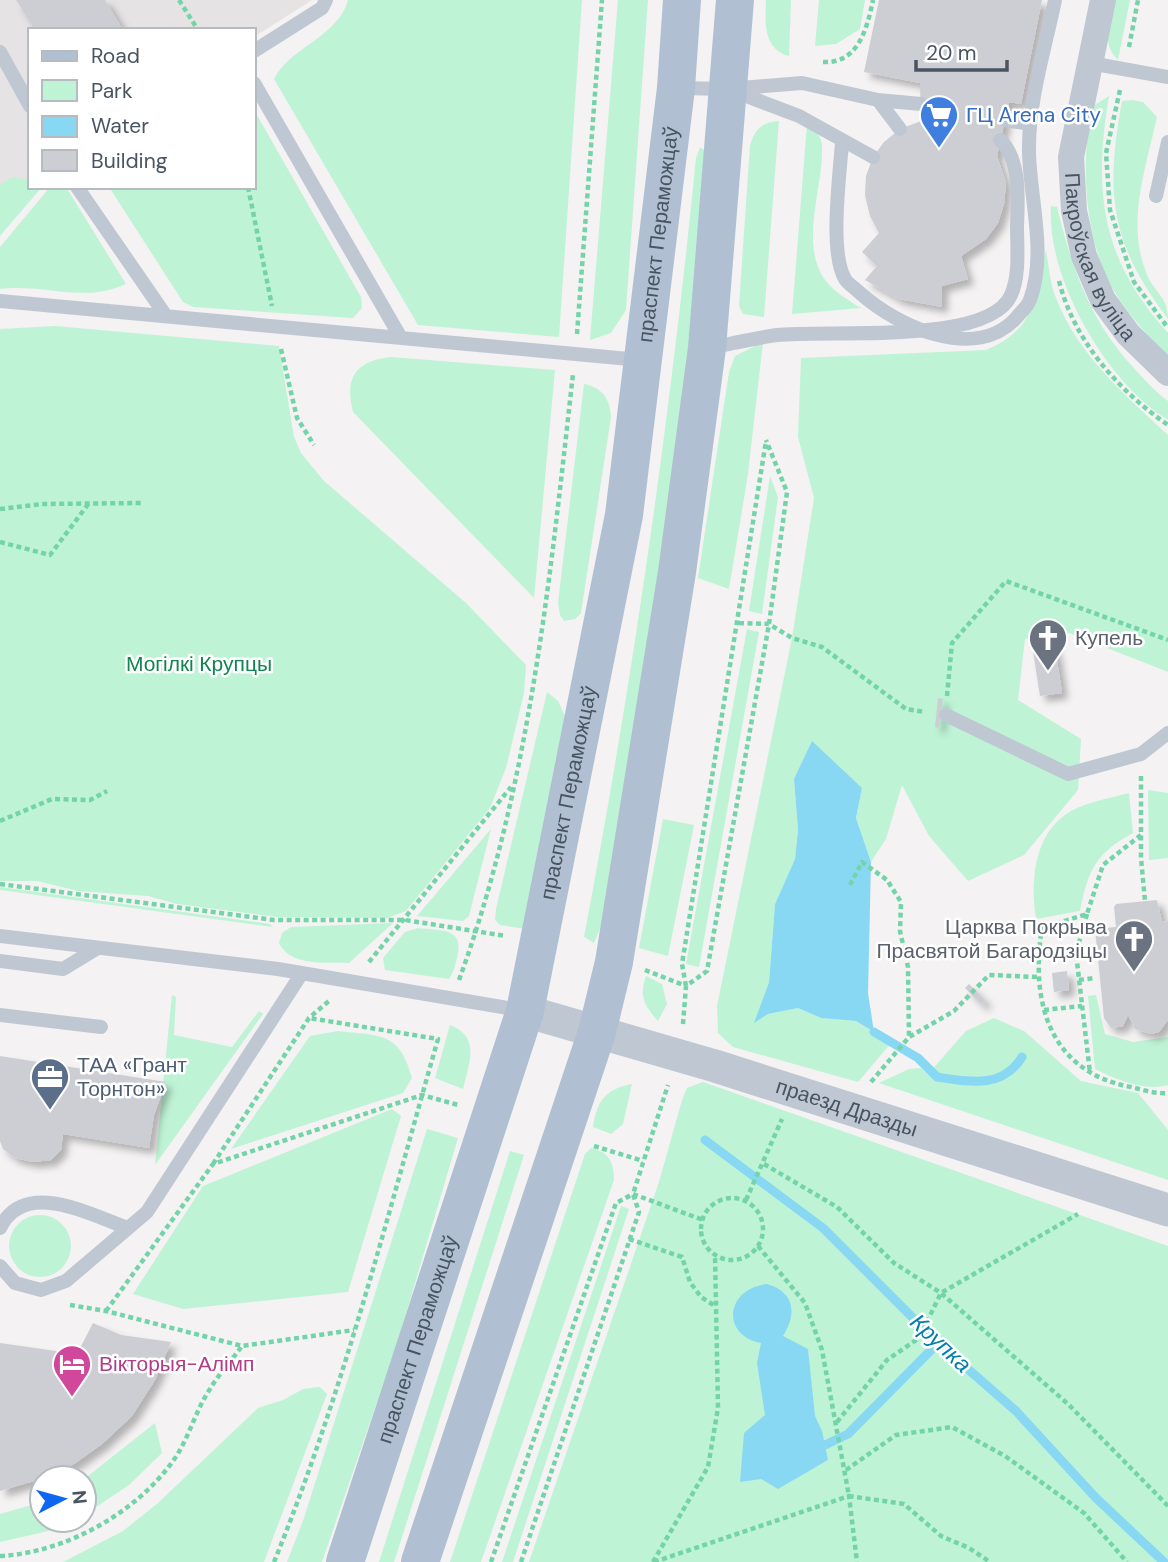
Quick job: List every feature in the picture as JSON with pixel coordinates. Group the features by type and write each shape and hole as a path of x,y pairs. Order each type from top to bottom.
{"main road":[{"name":"праспект Пераможцаў","path":"345,1562 525,1011 624,515 677,88 682,0"},
{"path":"420,1562 597,1032 614,962 677,572 707,348 735,0"}],"street":[{"name":"Пакроўская вуліца","path":"1103,0 1071,157 1074,211 1084,256 1103,300 1128,334 1168,373"},
{"name":"праезд Дразды","path":"525,1011 768,1082 1168,1210"}],"lane":[{"path":"256,50 322,8 326,0"},
{"path":"842,142 836,245 845,279 879,310 924,330 955,338 981,338 1006,329 1030,302 1038,247 1029,152 1030,124 1055,0"},
{"path":"0,52 28,102"},
{"path":"1090,63 1168,78"},
{"path":"677,88 729,89 802,83 878,100 921,104"},
{"path":"256,86 401,338"},
{"path":"729,89 799,116 873,157"},
{"path":"878,100 900,129"},
{"path":"1005,120 1030,124"},
{"path":"707,348 778,335 958,327 991,317 1011,296 1017,268 1015,178 1009,148 1000,140"},
{"path":"1156,196 1168,142"},
{"path":"78,189 166,316"},
{"path":"0,301 643,360"},
{"path":"941,714 1068,774 1141,754 1168,733"},
{"path":"0,936 302,974 525,1011"},
{"path":"0,961 63,969 96,950"},
{"path":"0,1266 15,1283 41,1290 66,1281 147,1212 302,974"},
{"path":"0,1015 101,1027"},
{"path":"0,1228 6,1214 28,1202 52,1202 128,1228"}],"path":[{"path":"179,0 197,28"},
{"path":"459,980 477,930 513,785 542,642 576,354 603,0"},
{"path":"814,62 836,63 848,57 867,31 873,0"},
{"path":"1138,0 1106,153 1110,209 1134,282 1168,328"},
{"path":"1088,347 1132,396 1168,425"},
{"path":"682,1035 686,986 682,964 766,440 787,492 769,624 707,971 686,986"},
{"path":"0,509 42,503 144,503"},
{"path":"0,542 50,555 89,503"},
{"path":"738,623 769,624 792,638 822,647 906,709 941,714 952,643 1006,581 1168,640"},
{"path":"1141,754 1141,835 1145,901"},
{"path":"0,821 51,799 90,800 107,791"},
{"path":"1090,1074 1076,953 1102,864 1141,835"},
{"path":"850,885 862,862 887,880 901,902 900,930 908,967 909,1037"},
{"path":"0,884 274,920 405,920 507,936"},
{"path":"1087,914 1042,928 1037,977 1052,1034 1067,1054 1090,1074 1118,1085 1167,1094"},
{"path":"1037,957 1076,953"},
{"path":"645,970 686,986"},
{"path":"874,1076 909,1037 954,1011 989,975 1037,977"},
{"path":"1079,980 1096,978"},
{"path":"1044,1010 1082,1006"},
{"path":"274,1562 295,1512 354,1330 438,1039 309,1018"},
{"path":"522,1562 639,1212 633,1194 670,1079"},
{"path":"106,1311 214,1164 422,1095 458,1105"},
{"path":"746,1200 784,1113"},
{"path":"594,1146 643,1161"},
{"path":"764,1164 837,1207 894,1263 941,1293 1068,1404 1168,1506"},
{"path":"491,1562 616,1203 633,1194 703,1220"},
{"path":"724,1199 746,1200 761,1215 763,1226 758,1246 743,1258 724,1258 715,1254 701,1236 703,1220 715,1203 724,1199"},
{"path":"836,1422 887,1360 919,1338 941,1293 1081,1212"},
{"path":"629,1239 682,1256 690,1282 701,1297 716,1307"},
{"path":"758,1246 805,1303 822,1350 849,1496 857,1562"},
{"path":"653,1562 708,1467 718,1408 715,1254"},
{"path":"66,1304 106,1311 242,1346 354,1330"},
{"path":"0,1556 27,1555 85,1536 134,1501 173,1461 209,1389 242,1346"},
{"path":"844,1467 896,1435 952,1427 1005,1456 1084,1513 1127,1562"},
{"path":"653,1562 849,1496 904,1504 941,1536 969,1548 990,1562"}],"shaded area":[{"path":"0,0 312,0 256,36 256,28 28,28 28,181 0,199"}],"green space":[{"path":"348,0 582,0 559,337 418,325 274,79 291,58 334,23 343,13"},
{"path":"618,0 648,0 626,310 611,333 590,340"},
{"path":"766,0 791,0 789,56 774,47 767,34"},
{"path":"819,0 865,0 860,29 836,44 815,46"},
{"path":"1115,0 1130,0 1118,60 1112,53 1108,39"},
{"path":"1109,96 1102,163 1107,223 1128,278 1168,333 1168,357 1130,314 1114,291 1102,266 1091,228 1086,186 1089,125 1093,106"},
{"path":"1122,101 1143,102 1157,117 1143,175 1138,233 1146,272 1166,304 1168,319 1134,266 1123,241 1117,216 1114,163 1117,134"},
{"path":"256,113 361,297 362,308 353,318 193,307 183,302 110,189 256,189"},
{"path":"779,121 764,317 743,314 739,306 750,145 760,127"},
{"path":"807,124 818,134 822,146 813,230 816,262 830,286 861,308 792,314"},
{"path":"700,147 708,153 692,349 660,586 602,924 594,943 584,937 619,743 649,549 696,158"},
{"path":"12,177 28,180 28,189 40,189 0,236 0,185"},
{"path":"48,189 67,189 126,284 110,290 79,293 33,288 0,289 0,247"},
{"path":"1051,206 1057,207 1076,272 1094,311 1118,349 1149,385 1168,401 1168,420 1145,403 1123,381 1085,326 1059,265 1052,234"},
{"path":"1046,250 1054,292 1065,319 1077,338 1104,372 1168,435 1168,672 1069,633 1025,639 1018,700 1081,739 1078,790 1024,855 968,881 929,836 902,785 886,839 871,862 856,818 862,788 794,779 798,830 795,859 775,904 769,982 755,1022 768,1014 798,1008 821,1018 856,1021 892,1042 858,1082 733,1047 718,1033 717,1006 792,638 814,498 798,437 801,358 986,350 1015,332 1031,310"},
{"name":"Могілкі Крупцы","path":"55,326 279,346 294,437 301,453 324,481 466,603 526,665 524,693 506,768 490,808 406,911 387,918 277,917 177,904 148,896 78,891 37,881 0,881 0,329"},
{"path":"763,342 748,474 729,589 698,578 729,372 735,356"},
{"path":"391,357 555,370 534,598 353,412 350,389 356,373 369,362"},
{"path":"584,384 601,391 609,405 611,417 581,613 575,619 564,621 558,603"},
{"path":"770,476 778,497 762,614 749,611"},
{"path":"747,629 759,632 699,967 686,964"},
{"path":"547,692 558,701 566,718 525,929 500,925 495,920 496,909"},
{"path":"1148,790 1168,793 1168,858 1149,860"},
{"path":"1129,793 1133,833 1110,848 1096,864 1086,884 1080,911 1036,919 1034,889 1037,859 1049,831 1071,811"},
{"path":"663,819 694,825 668,956 639,948"},
{"path":"491,829 469,916 463,921 417,916"},
{"path":"0,887 270,924 272,927 0,890"},
{"path":"393,923 349,963 300,960 284,951 279,943 282,933 291,927"},
{"path":"418,928 450,932 455,936 459,948 449,979 385,970 383,958 405,932"},
{"path":"646,976 662,984 667,1004 658,1021 644,1000"},
{"path":"172,995 176,997 174,1035 232,1047 259,1011 263,1014 155,1165"},
{"path":"1096,995 1105,1034 1133,1042 1168,1037 1168,1085 1140,1086 1095,1069 1088,996"},
{"path":"994,1018 1024,1031 1081,1081 1138,1093 1168,1130 1168,1180 879,1083 909,1069 921,1068 928,1074 966,1031"},
{"path":"450,1025 466,1036 469,1044 470,1060 463,1089 435,1078"},
{"path":"338,1031 376,1036 394,1044 407,1063 412,1078 403,1093 231,1149 310,1036"},
{"path":"703,1082 1168,1246 1168,1562 529,1562 659,1182 682,1100 687,1088"},
{"path":"632,1084 623,1124 611,1134 593,1127 597,1110 604,1098 615,1089"},
{"path":"392,1109 401,1116 348,1292 183,1309 133,1294 203,1186"},
{"path":"427,1129 458,1138 397,1344 322,1562 287,1562 304,1518"},
{"path":"591,1148 602,1152 609,1159 614,1180 481,1562 450,1562 585,1154"},
{"path":"510,1151 524,1155 394,1562 379,1562"},
{"path":"621,1206 629,1209 513,1562 502,1562"},
{"path":"40,1215 52,1217 62,1224 69,1234 69,1258 62,1268 52,1275 40,1277 28,1275 18,1268 11,1258 9,1246 11,1234 18,1224 28,1217"},
{"path":"320,1387 327,1394 264,1562 63,1562 123,1531 158,1503 258,1408 283,1400 303,1389"},
{"path":"155,1423 162,1453 129,1485 98,1506 98,1468"},
{"path":"28,1506 28,1534 35,1534 0,1542 0,1514"}],"water":[{"path":"812,741 862,788 856,818 871,862 868,993 874,1032 856,1021 821,1018 798,1008 768,1014 754,1023 769,982 775,904 795,859 798,830 794,779"},
{"path":"767,1284 783,1292 791,1305 790,1320 783,1336 808,1349 815,1416 822,1431 828,1460 778,1489 761,1479 740,1482 744,1433 765,1415 757,1363 761,1343 739,1331 733,1312 736,1302 743,1294 753,1287"}],"building":[{"path":"16,0 105,0 122,28 34,28"},
{"name":"ГЦ Arena City","path":"879,0 1042,0 1021,104 1009,102 997,156 1006,183 1004,204 998,223 986,239 961,256 968,279 942,286 942,307 899,299 865,280 877,266 862,252 879,233 870,216 865,195 866,176 873,157 884,142 900,129 921,121 920,83 864,72"},
{"name":"Купель","path":"1055,647 1062,693 1040,696 1033,651"},
{"path":"938,698 943,699 939,728 935,727"},
{"name":"Царква Покрыва Прасвятой Багародзіцы","path":"1157,900 1162,922 1168,921 1168,1020 1159,1032 1151,1034 1135,1029 1128,1015 1123,1026 1111,1028 1104,1018 1095,929 1116,927 1116,904"},
{"path":"1067,971 1069,990 1054,992 1052,973"},
{"path":"969,984 986,1001 982,1005 965,988"},
{"path":"0,1056 166,1082 154,1115 149,1148 63,1134 61,1150 51,1160 33,1162 15,1158 3,1149 0,1141"},
{"name":"Вікторыя-Алімп","path":"93,1323 121,1335 171,1342 155,1380 132,1416 102,1444 74,1464 28,1464 28,1483 0,1491 0,1343 77,1354"}],"waterway":[{"path":"874,1032 918,1058 937,1077 973,1081 995,1079 1014,1067 1022,1057"},
{"name":"Крупка","path":"705,1140 823,1228 938,1343 1016,1411 1096,1498 1164,1562"},
{"path":"814,1443 825,1445 848,1434 938,1343"}],"place":[{"name":"ГЦ Arena City","path":"939,149"},
{"name":"Купель","path":"1048,672"},
{"name":"Царква Покрыва Прасвятой Багародзіцы","path":"1134,973"},
{"name":"ТАА «Грант Торнтон»","path":"50,1111"},
{"name":"Вікторыя-Алімп","path":"72,1398"}]}
